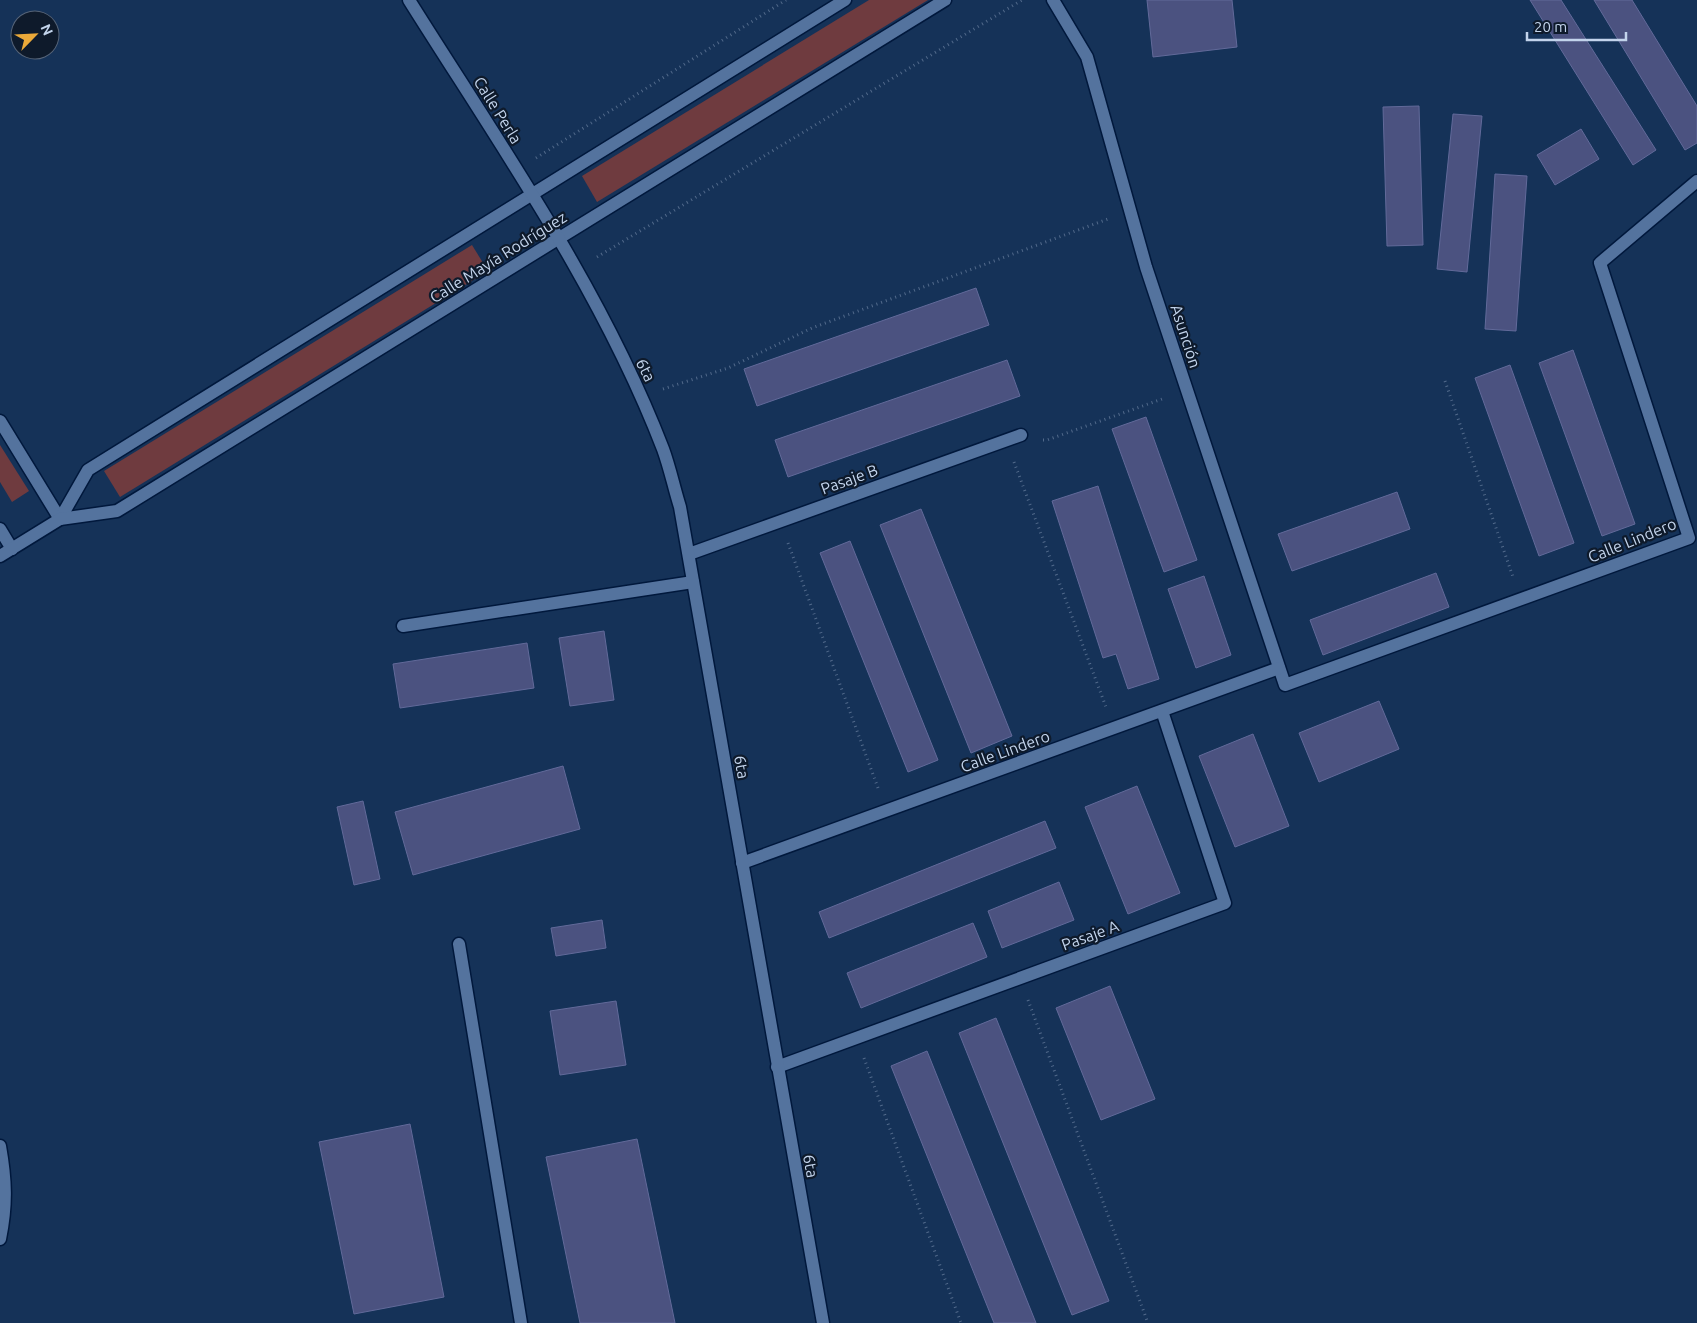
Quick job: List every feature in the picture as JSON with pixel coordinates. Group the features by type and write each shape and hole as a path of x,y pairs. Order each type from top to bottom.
{"street":[{"name":"Calle Perla","path":"409,0 558,239"},
{"name":"Calle Mayía Rodríguez","path":"60,519 88,470 845,0"},
{"name":"Calle Mayía Rodríguez","path":"0,556 60,519 117,511 945,0"},
{"name":"Asunción","path":"1053,0 1087,57 1130,210 1187,390 1285,685"},
{"name":"Calle Lindero","path":"1285,685 1689,538 1600,263 1697,181"},
{"name":"6ta","path":"558,239 576,269 641,396 664,451 680,507 823,1323"},
{"path":"0,421 60,519"},
{"name":"Pasaje B","path":"688,554 1021,435"},
{"path":"0,529 12,548"},
{"path":"402,626 693,582"},
{"name":"Calle Lindero","path":"742,863 1279,668"},
{"name":"Pasaje A","path":"777,1067 1225,903 1162,711"},
{"path":"459,944 521,1323"},
{"path":"0,1146 6,1183 5,1212 0,1239"}],"path":[{"path":"516,170 786,0"},
{"path":"576,269 1022,0"},
{"path":"641,396 728,368 812,328 1130,210"},
{"path":"1445,381 1520,599"},
{"path":"1021,435 1047,440 1187,390"},
{"path":"1005,440 1114,728"},
{"path":"780,521 887,811"},
{"path":"1020,978 1148,1323"},
{"path":"856,1038 961,1323"}],"shaded area":[{"path":"869,0 928,0 597,202 582,176"},
{"path":"472,245 488,271 120,497 104,471"},
{"path":"0,445 29,491 12,502 0,482"}],"building":[{"path":"1147,0 1232,0 1237,47 1153,57"},
{"path":"1530,0 1561,0 1656,150 1633,165"},
{"path":"1594,0 1632,0 1697,106 1697,143 1685,150"},
{"path":"1419,106 1423,245 1387,246 1383,107"},
{"path":"1453,114 1482,116 1467,272 1437,269"},
{"path":"1581,129 1599,159 1555,185 1537,155"},
{"path":"1495,174 1527,176 1516,331 1485,329"},
{"path":"976,288 989,325 757,406 744,369"},
{"path":"1573,350 1635,524 1602,536 1539,363"},
{"path":"1007,360 1020,396 788,477 775,440"},
{"path":"1510,365 1574,543 1539,556 1475,378"},
{"path":"1146,417 1197,560 1164,572 1112,429"},
{"path":"1098,486 1159,679 1128,689 1116,654 1103,658 1052,501"},
{"path":"1397,492 1410,529 1292,571 1278,534"},
{"path":"921,509 1012,736 971,753 880,525"},
{"path":"850,541 938,760 908,772 820,553"},
{"path":"1436,573 1449,607 1323,655 1310,620"},
{"path":"1204,576 1231,655 1196,668 1168,589"},
{"path":"604,631 614,700 570,706 559,638"},
{"path":"527,643 534,688 400,708 393,664"},
{"path":"1379,701 1399,749 1319,782 1299,733"},
{"path":"1253,734 1289,826 1235,847 1199,756"},
{"path":"563,766 580,829 413,875 395,812"},
{"path":"1137,786 1180,893 1128,914 1085,807"},
{"path":"363,801 380,879 354,885 337,807"},
{"path":"1045,821 1056,848 829,938 819,912"},
{"path":"1059,882 1074,920 1002,948 988,911"},
{"path":"602,920 606,948 556,956 551,928"},
{"path":"973,923 987,957 861,1008 847,973"},
{"path":"1110,986 1155,1099 1101,1120 1056,1008"},
{"path":"616,1001 626,1065 560,1075 550,1011"},
{"path":"996,1018 1109,1301 1072,1315 959,1033"},
{"path":"927,1051 1036,1323 994,1323 891,1066"},
{"path":"410,1124 444,1297 354,1314 319,1142"},
{"path":"637,1139 675,1323 580,1323 546,1157"}]}
